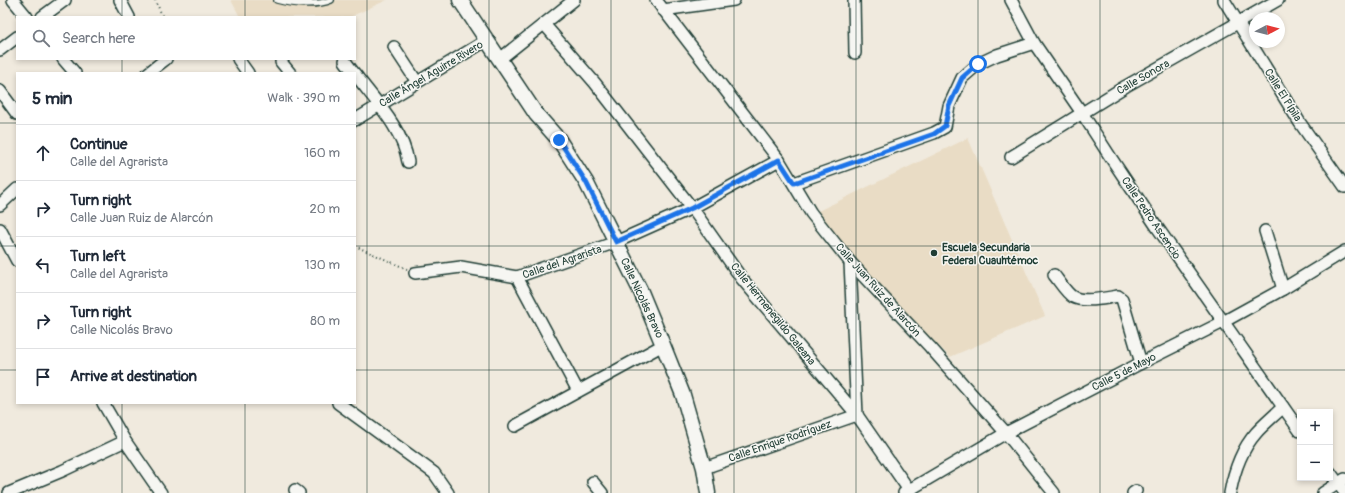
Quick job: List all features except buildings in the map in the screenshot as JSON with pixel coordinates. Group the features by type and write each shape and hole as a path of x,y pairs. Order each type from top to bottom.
{"street":[{"path":"13,0 26,16"},
{"path":"43,16 65,0"},
{"path":"120,0 128,16"},
{"name":"Calle Nicolás Bravo","path":"460,0 536,114 559,140 586,182 641,292 683,395 704,468 708,493"},
{"path":"500,59 574,0"},
{"name":"Calle Juan Ruiz de Alarcón","path":"656,0 779,160 812,213 850,262 930,347 1006,433 1054,493"},
{"path":"663,10 701,2 734,0"},
{"path":"854,0 855,53"},
{"name":"Calle Pedro Ascencio","path":"1011,0 1034,43 1111,158 1297,427"},
{"name":"Calle El Pípila","path":"1224,0 1300,123 1345,187"},
{"name":"Calle Sonora","path":"1011,157 1082,113 1278,0"},
{"name":"Calle Hermenegildo Galeana","path":"544,24 595,83 692,208 742,279 857,415 908,492"},
{"path":"0,50 16,38"},
{"name":"Calle Ángel Aguirre Rivero","path":"356,119 487,40"},
{"path":"794,183 934,134 945,126 949,106 962,78 978,64 997,55 1034,43"},
{"path":"394,48 417,82"},
{"path":"64,60 74,72"},
{"path":"153,68 165,60"},
{"path":"239,60 247,72"},
{"path":"345,61 353,72"},
{"path":"281,62 289,72"},
{"path":"356,77 400,134 408,162"},
{"path":"0,91 16,113"},
{"name":"Calle del Agrarista","path":"415,273 462,267 517,277 616,242 692,208 779,160"},
{"path":"0,205 16,190"},
{"path":"0,229 16,259"},
{"path":"1265,231 1282,289"},
{"name":"Calle 5 de Mayo","path":"908,492 1006,433 1141,362 1223,322 1345,251"},
{"path":"850,262 857,415"},
{"path":"1054,275 1073,297 1080,299 1096,299 1118,296 1122,299 1141,362"},
{"path":"517,277 578,391"},
{"path":"515,426 663,345"},
{"path":"105,404 125,441 161,493"},
{"path":"339,404 434,473 448,493"},
{"path":"1230,493 1234,473 1244,449 1255,434 1283,408"},
{"name":"Calle Enrique Rodríguez","path":"704,468 857,415"},
{"path":"10,493 62,471 125,441"},
{"path":"1323,493 1343,485 1333,475"},
{"path":"593,482 602,493"}],"lane":[{"path":"276,0 299,3 324,3 331,0"}],"path":[{"path":"155,0 162,15"},
{"path":"356,246 415,273"}],"shaded area":[{"path":"231,0 387,0 352,16 239,16"},
{"name":"Escuela Secundaria Federal Cuauhtémoc","path":"968,138 1045,316 950,357 886,294 816,212"}],"place":[{"name":"Escuela Secundaria Federal Cuauhtémoc","path":"934,253"}],"route":[{"path":"559,140 586,182 616,242 692,208 779,160 794,183 934,134 945,126 949,106 962,78 978,64"}]}
